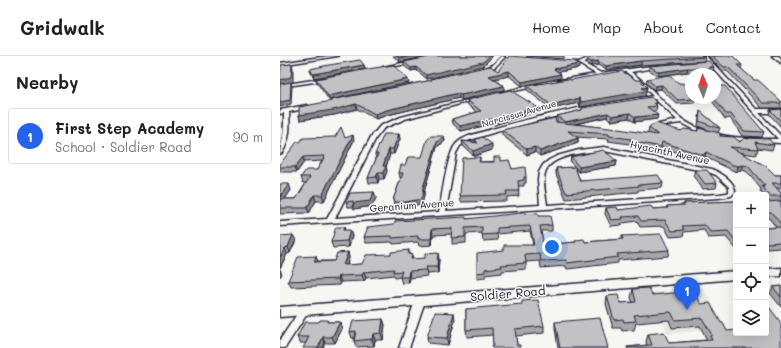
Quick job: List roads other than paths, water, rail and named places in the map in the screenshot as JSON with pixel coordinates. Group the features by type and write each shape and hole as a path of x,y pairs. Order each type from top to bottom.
{"main road":[{"path":"774,56 781,61"},
{"path":"769,273 781,272"},
{"name":"Soldier Road","path":"280,312 733,275"}],"street":[{"path":"280,64 336,56"},
{"path":"495,56 510,57"},
{"path":"580,63 595,56"},
{"path":"704,56 781,140"},
{"path":"477,71 494,66 503,57"},
{"path":"379,68 418,61"},
{"path":"564,62 580,63 601,75"},
{"path":"555,82 677,64 696,63"},
{"path":"703,63 711,63"},
{"path":"627,71 641,81 676,117 690,126 714,134 743,139 781,140"},
{"path":"280,86 332,78"},
{"path":"492,95 540,84"},
{"path":"727,87 734,87"},
{"path":"330,220 373,138 382,127 403,118 485,96"},
{"name":"Narcissus Avenue","path":"442,213 453,153 458,145 465,140 548,115 616,102 657,97"},
{"path":"280,152 284,145 287,132 283,111 313,106"},
{"path":"756,111 781,112"},
{"path":"661,125 682,121"},
{"name":"Hyacinth Avenue","path":"604,149 698,166 718,174 732,187 732,192 729,195 544,207 542,172 546,166 564,156 590,150 604,149"},
{"name":"Geranium Avenue","path":"280,224 544,207"},
{"path":"404,348 420,301"},
{"path":"280,348 304,311"}],"place":[{"name":"First Step Academy","path":"687,310"}]}
